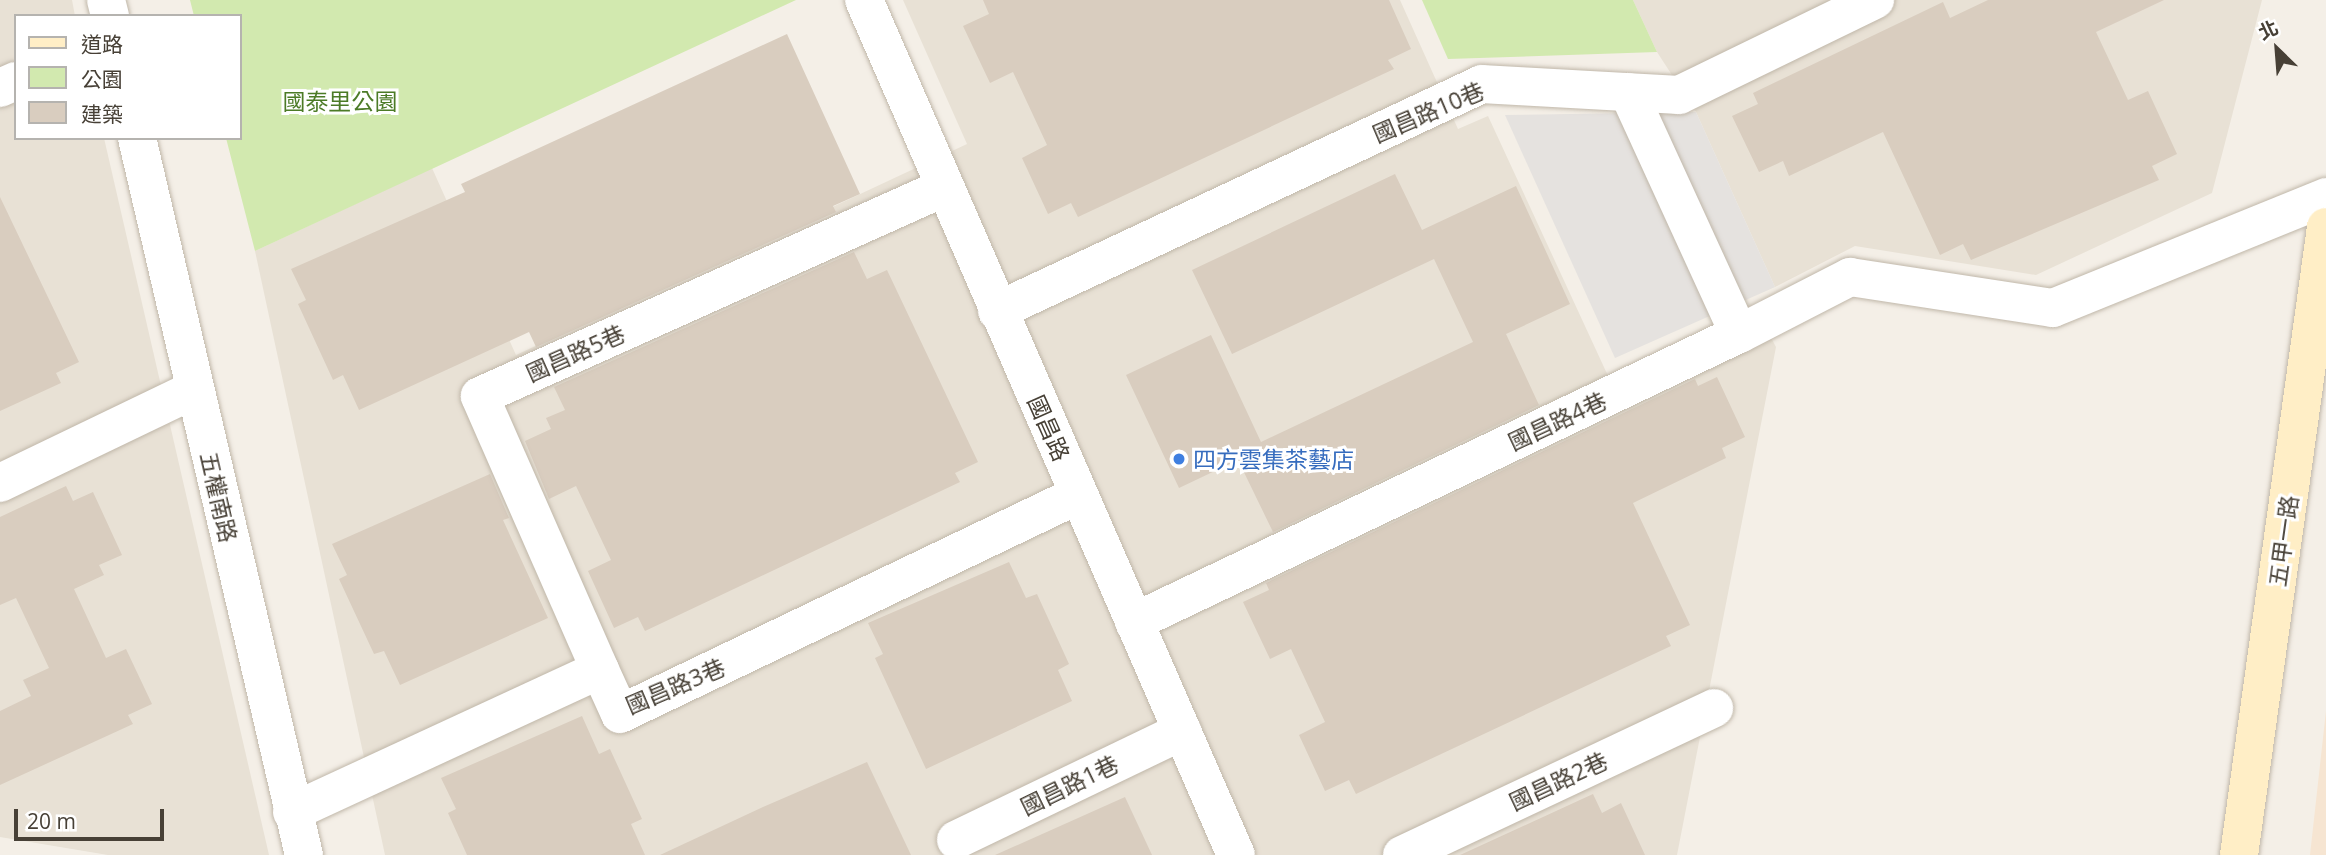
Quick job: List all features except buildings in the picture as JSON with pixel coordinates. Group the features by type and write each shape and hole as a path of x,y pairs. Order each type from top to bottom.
{"main road":[{"name":"五甲一路","path":"2239,855 2326,227"}],"street":[{"name":"國昌路","path":"864,0 943,187 1236,855"},
{"name":"國昌路10巷","path":"997,310 1482,84 1679,95 1875,0"},
{"path":"1628,92 1739,334"},
{"name":"五權南路","path":"137,140 304,855"},
{"name":"國昌路5巷","path":"600,670 480,396 943,187"},
{"name":"國昌路4巷","path":"1134,622 1739,334 1850,277 2053,307 2326,197"},
{"path":"0,483 195,389"},
{"name":"國昌路3巷","path":"292,811 600,670 620,714 1078,495"},
{"name":"國昌路2巷","path":"1402,855 1714,708"},
{"name":"國昌路1巷","path":"956,840 1182,731"}],"shaded area":[{"path":"0,0 72,0 75,14 14,14 14,140 104,140 269,855 108,855 0,837"},
{"path":"903,0 1400,0 1458,129 1488,116 1609,378 1756,310 1776,347 1677,855 385,855 255,251 432,168 516,355 967,144"},
{"path":"1633,0 2262,0 2212,193 2036,275 1855,246 1775,287 1696,112 1657,52"},
{"path":"1696,112 1775,287 1615,358 1505,115"},
{"path":"2326,711 2326,855 2310,855"}],"green space":[{"name":"國泰里公園","path":"190,0 796,0 255,251 227,140 242,140 242,14 194,14"},
{"path":"1422,0 1633,0 1657,52 1448,59"}],"place":[{"name":"四方雲集茶藝店","path":"1179,459"}]}
